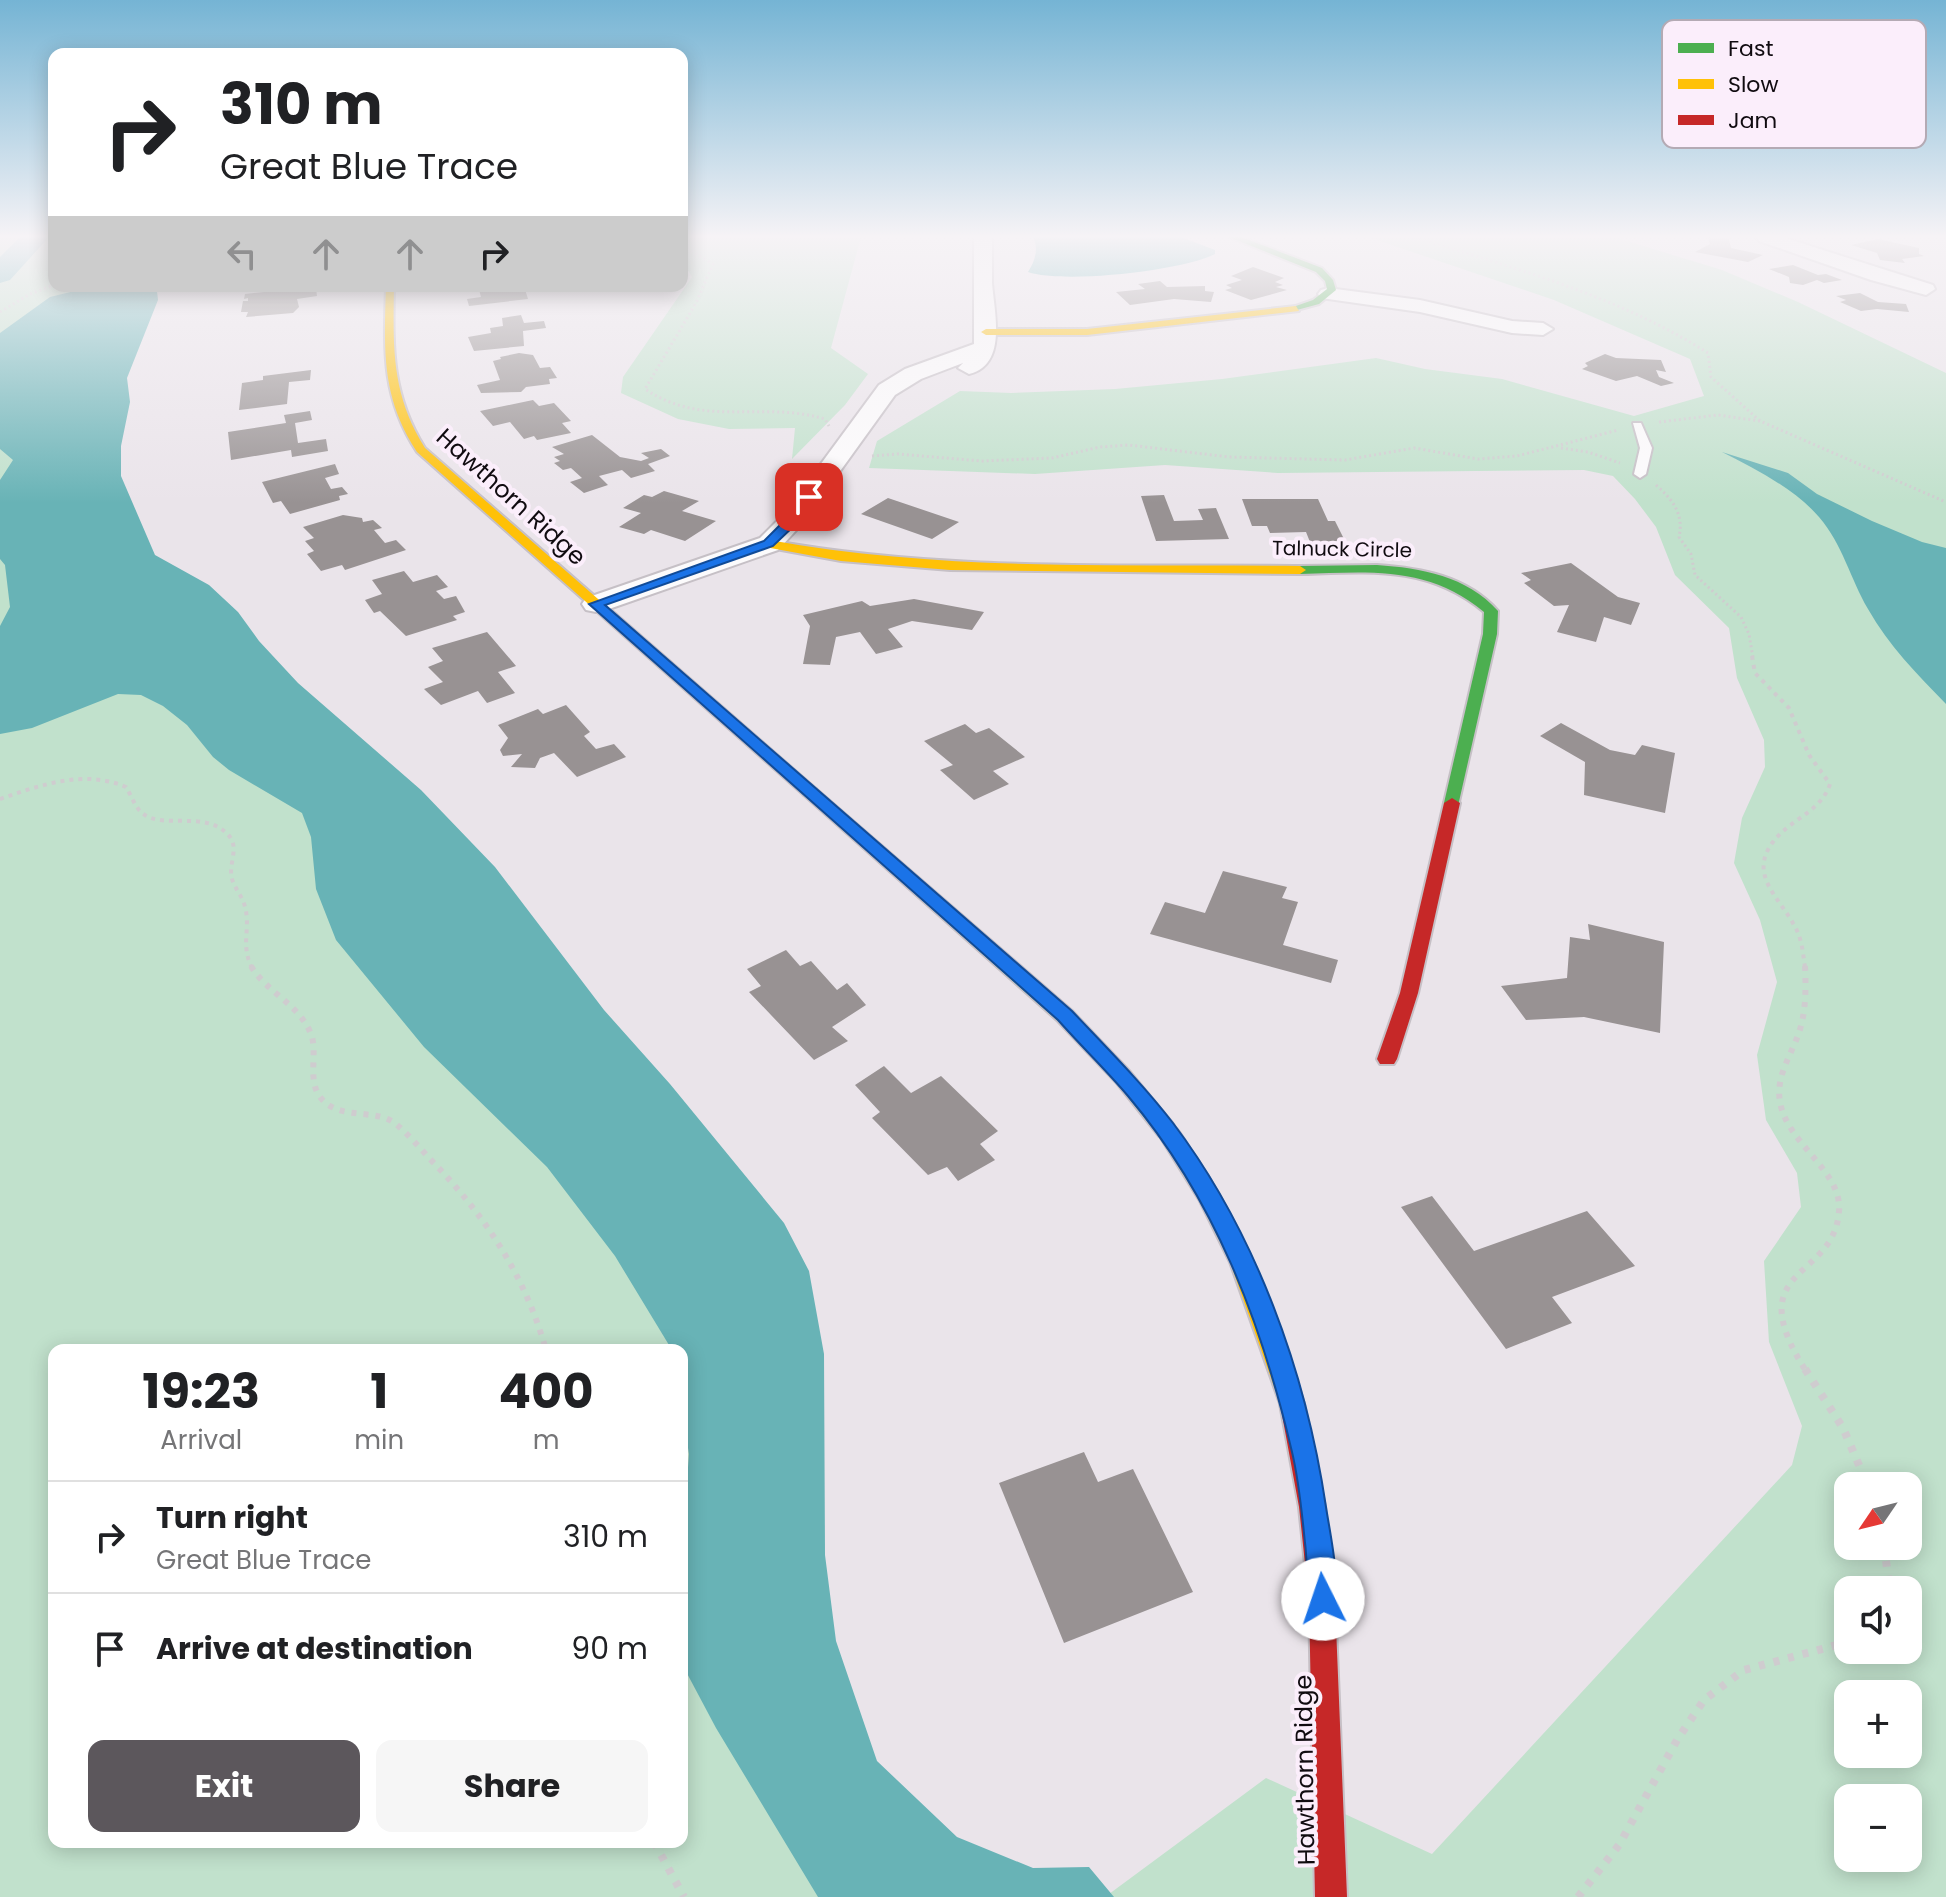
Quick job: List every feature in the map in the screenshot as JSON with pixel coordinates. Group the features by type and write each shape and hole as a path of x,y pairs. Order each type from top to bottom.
{"street":[{"name":"Hawthorn Ridge","path":"390,326 390,394 401,423 430,460 1065,1016 1135,1091 1201,1182 1232,1239 1263,1309 1306,1455 1319,1543 1327,1656 1331,1897"},
{"path":"596,604 769,544 793,519 862,424 880,410 975,364 984,340 984,326"},
{"path":"984,340 1161,326"},
{"path":"1506,326 1543,329"},
{"name":"Talnuck Circle","path":"769,544 853,559 939,566 1144,571 1395,568 1435,574 1474,591 1491,611 1490,634 1409,993 1387,1059"}],"lane":[{"path":"1637,426 1646,448 1640,474"}],"path":[{"path":"683,326 645,389 659,398 697,412 771,410 820,417 828,421 829,426 812,448 839,454 898,454 982,461 1066,457 1100,447 1129,445 1229,457 1345,460 1414,448 1478,459 1517,456 1637,426 1718,415 1760,421 1946,502"},
{"path":"1665,326 1708,353 1711,377 1760,421"},
{"path":"1556,447 1603,456 1640,474 1661,489 1680,511 1683,521 1679,537 1691,554 1695,575 1741,617 1749,634 1755,673 1789,708 1809,755 1830,784 1829,793 1820,802 1778,833 1763,874 1768,887 1796,929 1805,970 1799,1033 1782,1067 1779,1091 1783,1117 1835,1189 1840,1206 1838,1222 1826,1243 1793,1277 1783,1296 1782,1319 1795,1354 1838,1419 1864,1472"},
{"path":"0,799 56,782 107,781 126,787 140,812 150,818 193,820 218,826 231,838 234,846 231,877 246,908 247,958 253,970 289,1003 307,1025 313,1038 312,1069 318,1094 325,1103 338,1110 393,1121 467,1197 514,1267 537,1318 544,1344"},
{"path":"1578,1897 1619,1845 1677,1740 1704,1700 1744,1670 1834,1646"},
{"path":"657,1848 684,1897"}],"green space":[{"path":"0,326 135,326 103,436 107,530 706,1318 831,1761 981,1897 0,1897"},
{"path":"659,326 837,326 831,348 868,374 845,405 792,459 795,428 729,429 678,419 621,393 623,377"},
{"path":"1613,326 1847,326 1946,373 1946,1897 1105,1897 1266,1778 1432,1854 1792,1465 1802,1426 1769,1342 1764,1261 1801,1207 1797,1173 1766,1120 1757,1055 1777,982 1760,920 1734,863 1742,818 1765,767 1764,740 1737,678 1729,628 1675,575 1656,527 1613,476 1584,470 1278,473 1165,465 1035,474 869,468 877,441 960,391 1011,393 1115,389 1222,379 1376,358 1425,369 1502,379 1634,416 1704,396 1690,359"}],"water":[{"path":"10,326 148,326 127,378 130,402 121,446 121,476 155,555 209,585 238,612 259,641 298,683 421,790 495,867 604,1010 670,1084 784,1223 809,1271 824,1354 825,1555 836,1641 877,1761 957,1837 1033,1868 1089,1867 1114,1897 818,1897 716,1728 688,1675 688,1344 668,1344 615,1256 547,1167 424,1047 336,940 316,889 311,837 302,813 229,770 213,757 187,725 163,706 141,695 118,694 32,728 0,734 0,626 10,607 5,565 0,559 0,480 13,460 0,449 0,333"},
{"path":"1722,452 1788,473 1817,494 1872,521 1922,542 1946,548 1946,704 1904,659 1876,622 1840,550 1819,517 1786,488"}],"building":[{"path":"545,326 546,328 523,331 524,346 474,351 468,337 491,333 490,328"},
{"path":"519,353 533,355 540,368 550,367 557,378 549,379 550,384 526,387 521,392 481,393 477,385 500,380 493,361"},
{"path":"1605,354 1616,358 1661,360 1666,372 1656,370 1659,377 1674,383 1661,386 1637,376 1616,381 1582,369 1588,366 1585,363"},
{"path":"311,370 310,380 289,382 287,404 239,410 242,383 263,380 263,376"},
{"path":"533,400 539,406 554,403 571,421 562,423 571,433 537,440 534,436 524,439 510,422 493,426 480,411"},
{"path":"310,411 312,420 295,423 298,443 326,439 328,451 292,457 291,450 231,460 228,432 286,423 284,415"},
{"path":"592,435 620,457 641,461 649,458 641,453 661,449 670,456 648,464 655,471 631,478 622,470 599,476 608,485 584,493 570,482 582,478 571,468 563,470 554,463 560,461 554,457 564,454 552,447"},
{"path":"335,464 339,474 325,478 331,489 342,487 348,494 339,496 340,500 290,514 281,501 273,503 262,482"},
{"path":"664,491 699,501 682,511 716,521 685,541 651,530 644,534 619,527 641,513 623,508 644,495 652,497"},
{"path":"1164,495 1174,521 1203,520 1198,509 1216,508 1229,539 1156,541 1141,496"},
{"path":"888,498 959,522 932,539 861,514"},
{"path":"1242,499 1318,499 1328,521 1335,521 1345,541 1310,542 1306,532 1270,533 1267,526 1252,526"},
{"path":"343,515 362,518 363,522 373,520 382,528 374,530 385,543 396,540 406,550 345,570 342,565 321,571 307,554 314,551 305,541 314,538 303,527"},
{"path":"1571,563 1618,597 1640,603 1631,625 1604,617 1596,642 1557,632 1569,605 1554,606 1524,583 1531,580 1521,573"},
{"path":"404,571 413,582 437,575 448,587 436,591 444,599 456,596 465,612 453,616 457,620 406,636 380,611 374,613 365,600 382,594 372,580"},
{"path":"914,599 984,612 972,630 912,621 888,629 903,647 876,654 860,632 836,637 830,665 803,664 810,626 803,615 862,601 870,606"},
{"path":"487,632 516,666 498,672 515,693 487,703 478,691 441,705 424,689 443,682 428,667 443,661 432,648"},
{"path":"566,705 590,732 584,736 596,749 614,744 626,757 577,777 554,753 540,758 535,768 511,767 522,754 503,756 500,750 508,738 498,725 538,709 543,714"},
{"path":"1561,723 1610,750 1635,755 1642,745 1675,753 1665,813 1584,795 1585,762 1540,736"},
{"path":"965,724 976,733 989,728 1025,757 993,771 1009,784 974,800 940,770 953,765 924,741"},
{"path":"1223,871 1287,887 1282,898 1298,902 1283,945 1338,960 1331,983 1150,934 1165,902 1205,913"},
{"path":"1588,924 1664,942 1660,1033 1584,1017 1526,1020 1501,986 1567,978 1570,937 1590,940"},
{"path":"786,950 800,966 811,961 837,990 847,983 866,1005 832,1027 848,1041 814,1060 749,992 761,986 747,969"},
{"path":"884,1066 911,1093 941,1076 998,1131 980,1144 995,1160 958,1181 947,1167 928,1175 872,1118 880,1112 855,1085"},
{"path":"1432,1196 1474,1251 1587,1211 1635,1266 1552,1297 1572,1323 1506,1349 1401,1207"},
{"path":"1084,1452 1098,1482 1133,1469 1193,1592 1064,1643 999,1483"}],"traffic: fast":[{"path":"1300,570 1377,569 1426,574 1471,594 1491,611 1490,634 1452,803"},
{"path":"810,792 1065,1016 1123,1077 1166,1130"}],"traffic: slow":[{"path":"389,326 390,371 394,391 408,430 421,450 810,792"},
{"path":"986,332 1087,332 1146,326"},
{"path":"769,544 841,557 950,566 1300,570"},
{"path":"1166,1130 1208,1195 1241,1262 1269,1331 1292,1404"}],"traffic: jam":[{"path":"1387,1059 1409,993 1452,803"},
{"path":"1292,1404 1312,1507 1322,1602 1331,1897"}],"route":[{"path":"809,497 769,544 596,604 1065,1016 1111,1063 1167,1131 1201,1182 1232,1239 1263,1309 1306,1455 1319,1543 1323,1599"}]}
